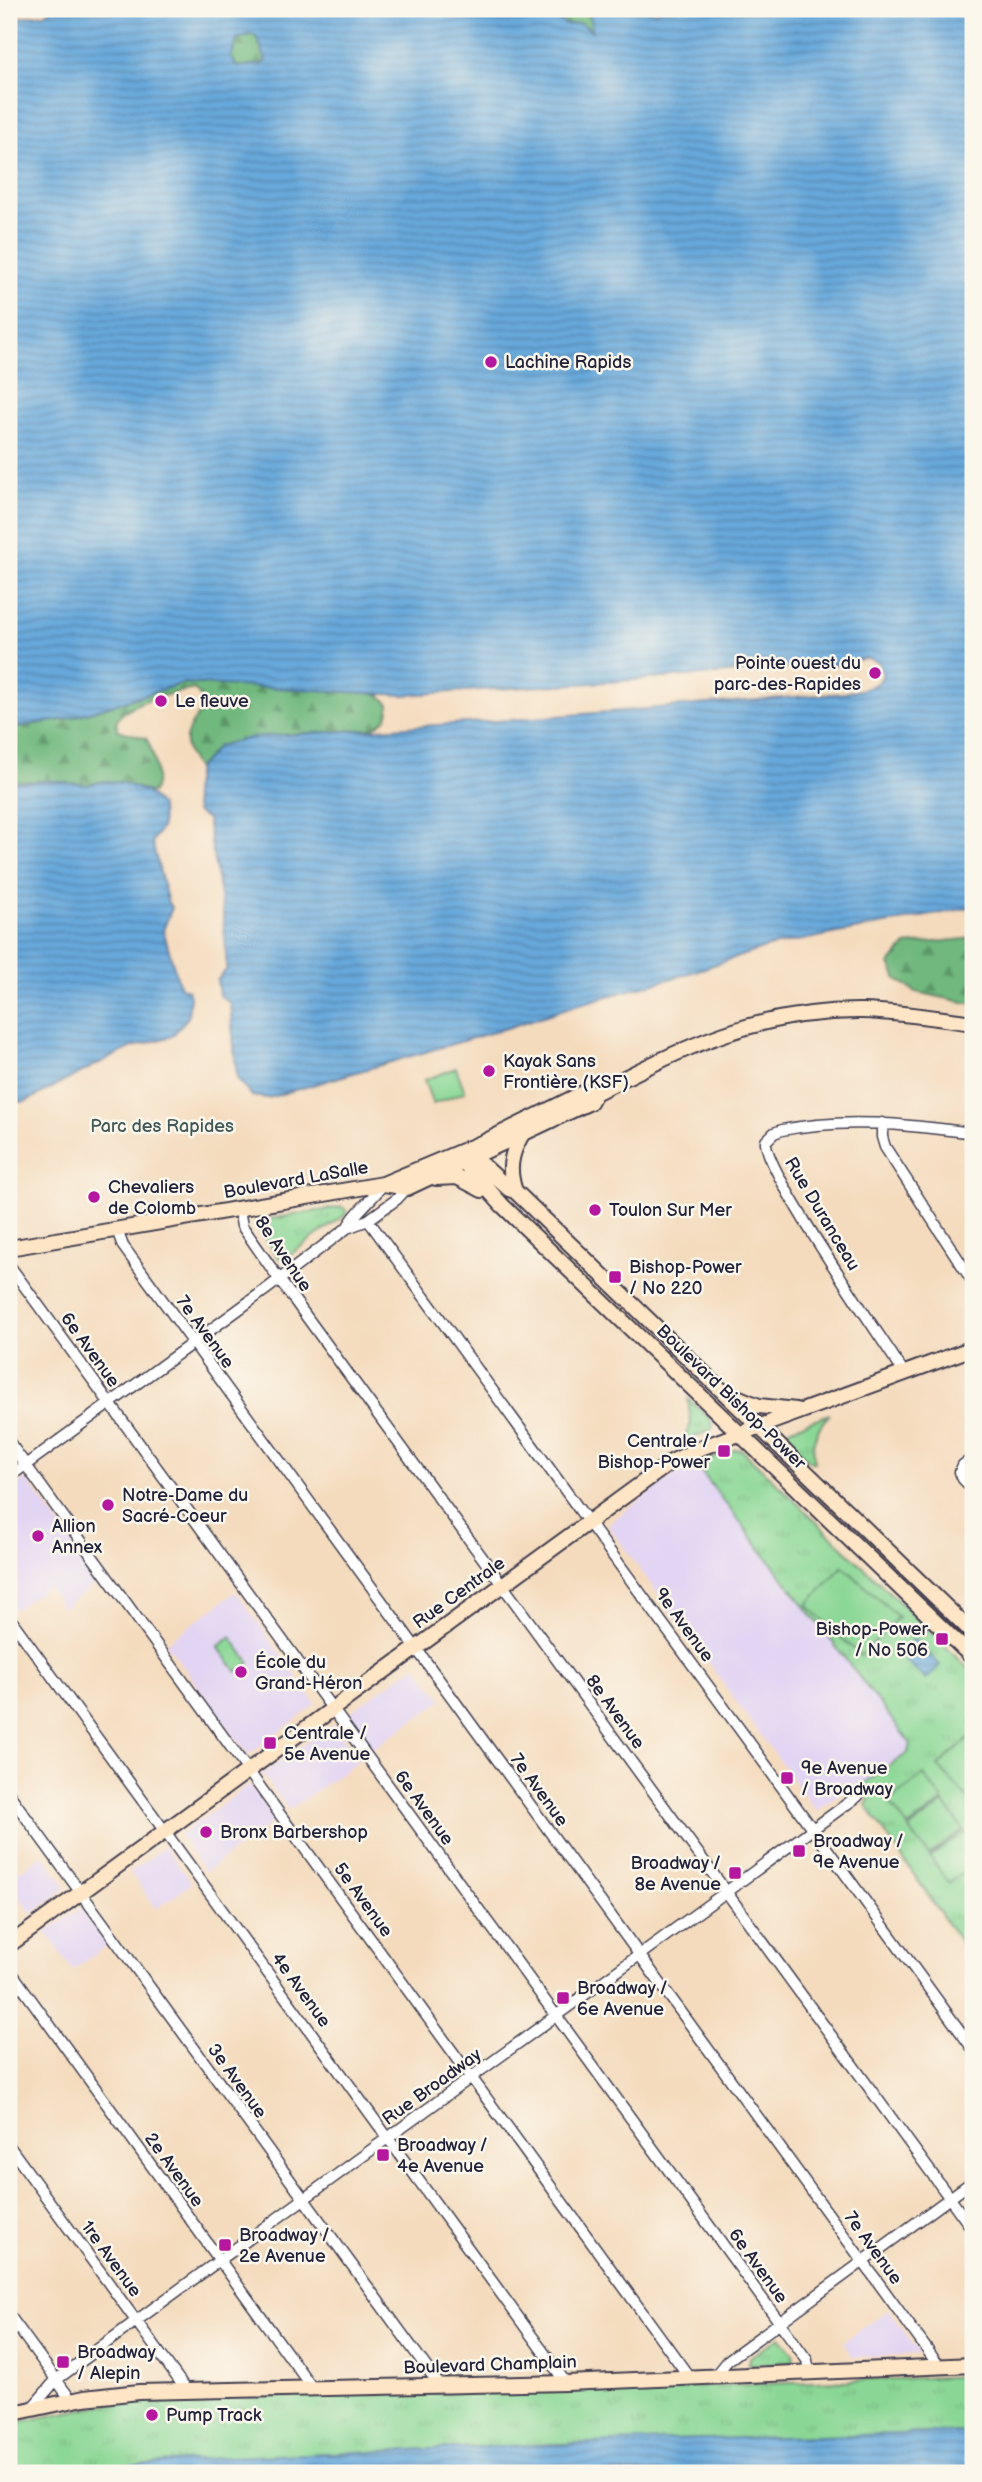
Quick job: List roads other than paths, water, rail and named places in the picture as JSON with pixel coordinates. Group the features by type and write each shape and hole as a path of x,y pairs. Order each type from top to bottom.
{"street":[{"name":"Boulevard LaSalle","path":"383,1184 407,1188 585,1092 595,1093 691,1045 739,1028 776,1019 862,1011 973,1023"},
{"name":"Boulevard LaSalle","path":"9,1248 383,1184 521,1136 590,1102 595,1093"},
{"name":"Rue Duranceau","path":"904,1373 793,1202 766,1147 769,1136 789,1129 826,1123 882,1123 973,1133"},
{"path":"882,1123 885,1147 973,1282"},
{"path":"515,1191 510,1167 514,1148 521,1136"},
{"name":"Boulevard Bishop-Power","path":"468,1153 509,1189 515,1191 973,1633"},
{"name":"Boulevard Bishop-Power","path":"468,1153 501,1203 973,1658"},
{"path":"425,1180 445,1176 462,1178 501,1203"},
{"path":"346,1228 353,1215 374,1198 383,1184"},
{"path":"9,1476 346,1228 368,1220 397,1199 407,1188"},
{"name":"8e Avenue","path":"239,1210 242,1226 279,1279 973,2230"},
{"name":"9e Avenue","path":"368,1220 973,2049"},
{"name":"7e Avenue","path":"117,1230 121,1244 939,2366"},
{"name":"6e Avenue","path":"9,1265 807,2360 809,2372"},
{"name":"Rue Centrale","path":"9,1945 671,1462 740,1433 973,1348"},
{"path":"718,1388 759,1406 808,1409"},
{"name":"5e Avenue","path":"9,1442 690,2378"},
{"path":"973,1458 961,1468 963,1479 973,1489"},
{"name":"4e Avenue","path":"9,1616 566,2383"},
{"name":"3e Avenue","path":"9,1794 440,2386"},
{"name":"Rue Broadway","path":"30,2409 57,2380 136,2321 858,1796"},
{"name":"2e Avenue","path":"9,1969 313,2389"},
{"name":"1re Avenue","path":"9,2146 187,2391"},
{"path":"714,2377 727,2361 973,2181"},
{"path":"9,2315 71,2400"},
{"name":"Boulevard Champlain","path":"9,2414 71,2400 118,2394 566,2383 973,2365"}],"water":[{"name":"Lachine Rapids","path":"53,9 547,9 566,25 581,23 592,31 590,17 579,9 649,9 655,12 661,9 973,9 973,907 771,946 680,976 268,1098 252,1096 237,1078 230,1003 219,995 217,980 227,969 223,913 207,819 196,812 193,793 197,769 218,746 254,737 845,693 872,686 883,675 878,662 867,658 831,665 404,695 184,683 66,719 9,728 9,19 44,14","holes":["252,34 257,38 266,61 262,64 237,67 231,57 237,39"]},
{"path":"52,781 87,785 105,781 123,783 145,791 161,806 162,826 152,842 168,903 172,908 163,930 180,987 188,990 190,996 188,1017 172,1036 133,1047 25,1102 9,1101 9,782"},
{"path":"914,1639 940,1665 926,1680 899,1654"},
{"path":"973,2432 973,2473 47,2473 230,2457 667,2440"}],"place":[{"name":"Lachine Rapids","path":"491,362"},
{"name":"Pointe ouest du parc-des-Rapides","path":"875,673"},
{"name":"Le fleuve","path":"161,701"},
{"name":"Kayak Sans Frontière (KSF)","path":"489,1071"},
{"name":"Chevaliers de Colomb","path":"94,1197"},
{"name":"Toulon Sur Mer","path":"595,1210"},
{"name":"Bishop-Power / No 220","path":"615,1277"},
{"name":"Centrale / Bishop-Power","path":"724,1451"},
{"name":"Notre-Dame du Sacré-Coeur","path":"108,1505"},
{"name":"Allion Annex","path":"38,1536"},
{"name":"Bishop-Power / No 506","path":"942,1639"},
{"name":"École du Grand-Héron","path":"241,1672"},
{"name":"Centrale / 5e Avenue","path":"270,1743"},
{"name":"9e Avenue / Broadway","path":"787,1778"},
{"name":"Bronx Barbershop","path":"206,1832"},
{"name":"Broadway / 9e Avenue","path":"799,1851"},
{"name":"Broadway / 8e Avenue","path":"735,1873"},
{"name":"Broadway / 6e Avenue","path":"563,1998"},
{"name":"Broadway / 4e Avenue","path":"383,2155"},
{"name":"Broadway / 2e Avenue","path":"225,2245"},
{"name":"Broadway / Alepin","path":"63,2362"},
{"name":"Pump Track","path":"152,2415"}],"park label":[{"name":"Parc des Rapides","path":"162,1126"}]}
